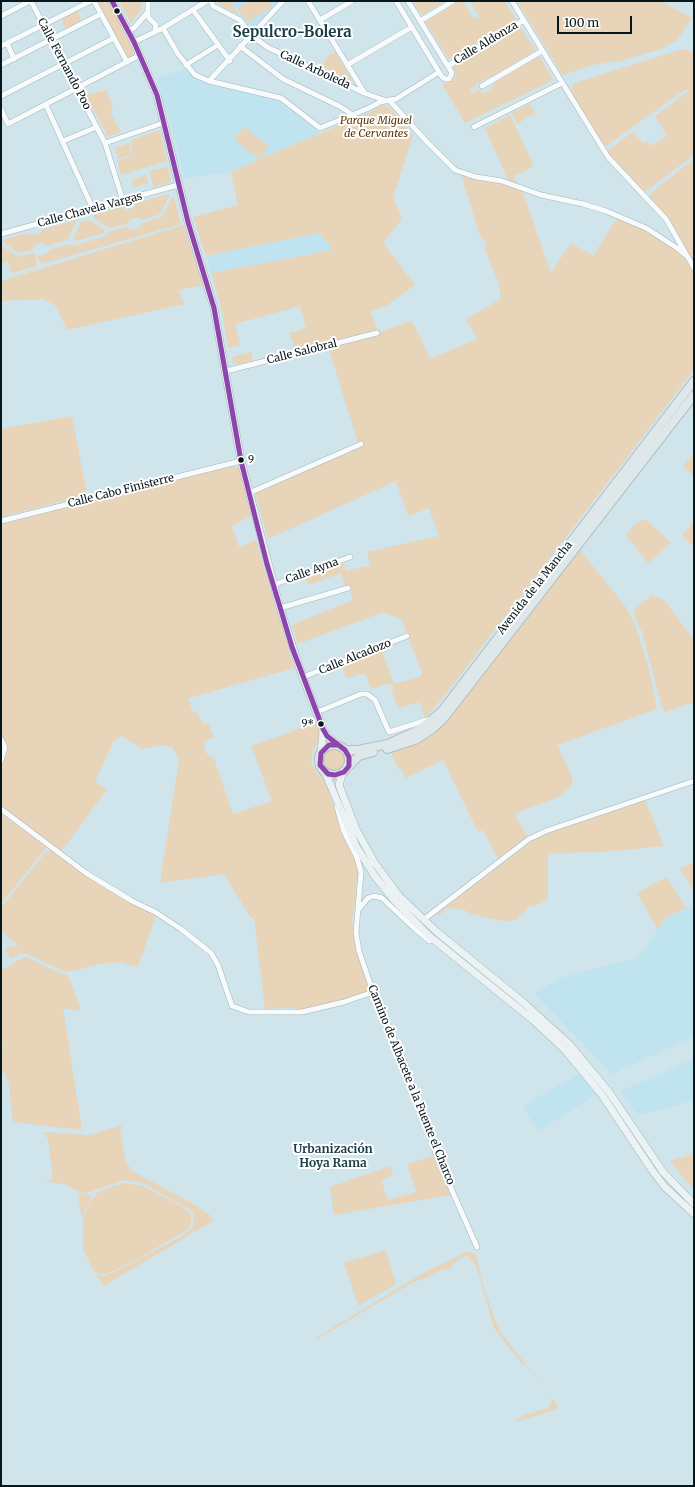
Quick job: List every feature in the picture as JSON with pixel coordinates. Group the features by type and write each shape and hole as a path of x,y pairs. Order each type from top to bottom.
{"main road":[{"path":"112,1 134,42 157,95 178,185 214,308 241,461 280,608 303,677 323,729 327,736 352,750"},
{"name":"Avenida de la Mancha","path":"352,750 388,744 411,734 428,723 442,710 694,381"},
{"name":"Avenida de la Mancha","path":"352,750 390,749 414,740 431,730 444,718 694,395"},
{"path":"323,729 320,765 325,772 356,846 374,875 404,911 449,951 528,1016 565,1050 602,1095 664,1186 694,1214"},
{"path":"320,753 330,745 352,750"},
{"path":"352,750 349,756 349,766 342,774 339,786 356,829 374,862 396,892 421,918 524,1003 570,1045 605,1087 662,1172 694,1204"},
{"name":"Avenida de la Mancha","path":"349,766 355,759 352,750"},
{"path":"325,772 332,775 342,774"}],"street":[{"path":"1,16 30,1"},
{"name":"Calle Fernando Poo","path":"30,1 105,143 123,201"},
{"path":"1,46 91,1"},
{"path":"94,1 127,62"},
{"path":"148,1 147,13 150,21 156,25 155,31"},
{"path":"134,42 164,28 207,1"},
{"name":"Calle Arboleda","path":"211,1 213,6 240,20 251,34 278,53 364,93 381,100 389,100"},
{"path":"209,81 283,1"},
{"path":"308,1 364,93"},
{"path":"320,20 352,1"},
{"path":"396,1 439,72 443,78 448,79 451,77 452,73 408,1"},
{"path":"420,21 453,1"},
{"path":"512,1 611,161 666,219 694,268"},
{"path":"193,10 229,60"},
{"path":"128,31 134,28 147,13"},
{"path":"1,66 101,14"},
{"name":"Calle Aldonza","path":"448,66 524,20"},
{"path":"347,65 412,27"},
{"path":"164,28 178,54 195,75 209,81 281,98 320,128 380,102 396,98 439,72"},
{"path":"1,96 114,38"},
{"path":"7,43 14,58"},
{"path":"186,65 218,45"},
{"path":"240,46 283,79 339,106 353,115"},
{"path":"482,86 542,51"},
{"path":"1,109 8,124 140,55"},
{"path":"474,127 562,83"},
{"path":"389,100 455,170 476,177 502,181 541,194 606,211 646,228 668,241 687,256"},
{"path":"46,105 93,209"},
{"path":"105,143 164,123"},
{"path":"63,142 97,127"},
{"name":"Calle Chavela Vargas","path":"1,234 178,185"},
{"name":"Calle Salobral","path":"226,370 378,333"},
{"path":"249,493 361,444"},
{"name":"Calle Cabo Finisterre","path":"1,521 241,461"},
{"name":"Calle Ayna","path":"273,585 350,557"},
{"path":"280,608 348,588"},
{"name":"Calle Alcadozo","path":"303,677 407,636"},
{"path":"317,712 361,694 367,694 375,700 389,732 427,720"},
{"path":"1,739 5,747 1,761"},
{"path":"427,917 529,839 694,781"},
{"name":"Camino de Albacete a la Fuente el Charco","path":"335,796 344,832 357,858 361,872 356,920 358,951 405,1064 438,1159 477,1247"},
{"path":"1,809 86,873 132,901 155,912 181,929 211,953 218,965 232,1006 249,1012 302,1012 344,1002 374,992"},
{"path":"356,920 359,909 368,898 374,896 382,898 416,930 440,948 449,951"}],"shaded area":[{"path":"231,1 280,1 260,23 251,27 241,16"},
{"path":"184,69 195,78 212,84 280,99 320,133 230,172 184,178 175,139 157,78"},
{"path":"320,233 334,250 211,273 206,256"},
{"path":"692,905 694,926 694,1036 612,1074 534,993 561,978 636,958 643,952 666,917"},
{"path":"694,1059 694,1100 638,1116 621,1091"},
{"path":"584,1071 598,1093 538,1131 523,1106"}],"green space":[{"path":"97,1 108,1 134,51 131,57 124,54"},
{"path":"119,1 142,1 141,9 131,23"},
{"path":"217,1 231,1 239,15 219,4"},
{"path":"250,1 268,1 272,7 247,22 238,8"},
{"path":"412,1 445,1 422,15"},
{"path":"459,1 463,1 474,19 479,16 470,1 505,1 516,19 449,59 426,23"},
{"path":"517,1 660,1 692,18 677,40 662,49 624,60 593,65 563,75"},
{"path":"77,10 82,21 66,29 61,18"},
{"path":"519,26 535,49 534,51 490,79 488,77 470,89 472,93 480,89 482,93 485,93 493,87 493,84 537,57 540,57 552,77 551,81 465,123 442,84 452,81 455,78 456,73 453,67"},
{"path":"679,50 688,50 694,54 694,155 646,191 642,190 612,159 608,150 633,132 643,143 647,142 650,146 667,136 655,116 689,91 687,89 683,91 606,146 603,145 572,94 572,87 575,83"},
{"path":"335,52 353,82 322,67 326,58"},
{"path":"107,90 113,108 110,112 121,132 108,137 86,95"},
{"path":"530,104 535,113 517,124 512,113"},
{"name":"Parque Miguel de Cervantes","path":"382,105 390,108 413,135 393,198 402,219 383,243 415,285 386,306 370,311 379,332 296,352 289,333 306,328 300,306 235,324 240,345 228,348 222,311 211,273 333,250 319,233 206,256 193,217 238,205 231,172 259,159 234,139 244,127 269,146 260,159 375,110"},
{"path":"510,115 534,166 514,176 519,185 508,180 485,128"},
{"path":"160,130 167,161 121,175 117,161 133,155 131,140"},
{"path":"129,143 132,154 118,159 115,148"},
{"path":"694,159 694,262 668,218 650,197 651,193"},
{"path":"168,167 171,182 154,187 149,171"},
{"path":"461,174 501,181 522,190 551,273 571,243 593,256 615,221 620,218 655,234 682,255 694,271 694,367 690,375 445,695 425,718 420,702 398,708 392,691 393,685 386,684 371,689 365,673 347,678 342,666 381,649 394,684 420,677 422,673 402,620 383,612 298,644 292,625 353,600 349,586 345,585 341,573 308,585 305,577 343,563 346,571 370,565 367,552 439,536 429,508 408,516 396,481 268,539 255,492 359,446 329,349 379,334 379,332 412,321 430,359 477,339 466,319 501,299 499,284 484,247 487,243 480,236"},
{"path":"146,175 148,183 134,187 132,180"},
{"path":"169,194 160,214 142,220 138,217 129,220 127,224 109,228 94,218 94,215 121,207 126,210 135,207 137,203"},
{"path":"174,197 181,224 42,264 35,255 37,266 11,273 8,261 1,263 1,246 19,257 33,253 37,256 46,254 49,250 70,244 74,246 106,236 109,232 127,227 132,230 140,227 142,223 162,217 172,198"},
{"path":"77,220 67,240 47,246 43,243 35,245 32,250 19,253 3,242 3,240 27,233 31,235 40,233 43,229"},
{"path":"89,220 105,230 103,233 76,241 73,239 81,222"},
{"path":"184,225 203,285 179,290 184,304 67,330 56,306 44,299 1,301 1,281"},
{"path":"251,352 253,362 233,364 232,357"},
{"path":"72,416 87,495 1,517 1,429"},
{"path":"694,453 694,477 683,466"},
{"path":"229,466 239,468 251,516 232,526 239,547 256,540 294,668 189,698 189,700 193,712 195,711 204,724 208,723 214,737 204,742 206,753 214,759 233,814 272,801 251,746 316,723 319,731 319,742 314,749 311,761 318,775 323,777 330,793 341,827 355,858 360,879 356,881 356,895 352,922 355,944 366,975 368,990 366,993 357,997 308,1009 265,1009 254,918 251,918 224,874 160,883 179,759 172,747 160,745 142,749 122,736 114,740 95,782 107,789 61,852 1,807 1,765 5,757 6,748 1,737 1,524"},
{"path":"645,519 671,543 648,563 626,535 636,523"},
{"path":"694,522 694,547 682,535"},
{"path":"579,549 625,606 635,625 650,672 657,709 557,745 573,779 571,785 561,796 516,813 516,817 528,837 498,859 483,830 478,832 443,760 406,778 401,768 399,770 391,753 418,741"},
{"path":"652,595 664,600 694,640 694,702 665,712 662,707 642,632 633,613 637,607"},
{"path":"334,748 343,751 346,760 343,769 334,772 325,769 322,760 325,751"},
{"path":"645,800 664,846 603,852 551,853 548,856 548,899 540,904 528,907 516,920 503,921 472,914 462,909 455,908 446,909 438,916 436,915 543,833"},
{"path":"1,811 46,845 45,849 1,904"},
{"path":"51,850 103,887 156,915 138,967 119,962 99,964 73,971 64,971 27,954 21,953 12,959 10,957 4,948 18,945 1,931 1,908 45,853"},
{"path":"694,862 694,891 680,869"},
{"path":"667,877 686,908 666,917 658,930 637,893"},
{"path":"26,957 62,974 68,975 81,1011 63,1008 82,1130 13,1122 9,1085 1,1066 3,1038 1,1038 1,969 7,968 16,961"},
{"path":"122,1125 120,1132 126,1162 132,1171 190,1202 210,1215 213,1221 104,1286 96,1275 104,1276 123,1268 182,1236 192,1228 194,1222 193,1213 189,1209 141,1182 121,1181 90,1192 82,1193 64,1184 45,1182 53,1179 48,1139 43,1132 90,1135"},
{"path":"694,1154 694,1190 670,1161"},
{"path":"433,1156 451,1195 334,1215 330,1187 391,1166 393,1174 381,1180 388,1200 416,1192 407,1164"},
{"path":"125,1183 143,1186 183,1207 191,1215 191,1224 187,1230 132,1262 106,1274 98,1274 93,1270 83,1249 83,1220 89,1204 97,1193 112,1186"},
{"path":"79,1194 92,1195 82,1218 78,1196"},
{"path":"386,1250 396,1284 358,1306 344,1263"},
{"path":"467,1252 476,1254 482,1282 496,1322 502,1334 544,1388 527,1367 520,1362 494,1328 476,1265 467,1256 460,1258 449,1269 442,1269 430,1276 412,1283 317,1339 314,1339 425,1272"},
{"path":"550,1396 556,1403 558,1409 516,1422 521,1416 549,1408 552,1400"}],"transit line":[{"path":"112,1 134,42 157,95 188,222 214,308 241,461 267,564 292,647 323,729 327,736 345,750 349,757 349,766 344,772 335,775 328,774 320,765 321,753 329,745 338,745"}],"place":[{"name":"9","path":"241,460"},
{"name":"9*","path":"321,724"}],"district":[{"name":"Sepulcro-Bolera","path":"292,33"},
{"name":"Urbanización Hoya Rama","path":"333,1157"}]}
